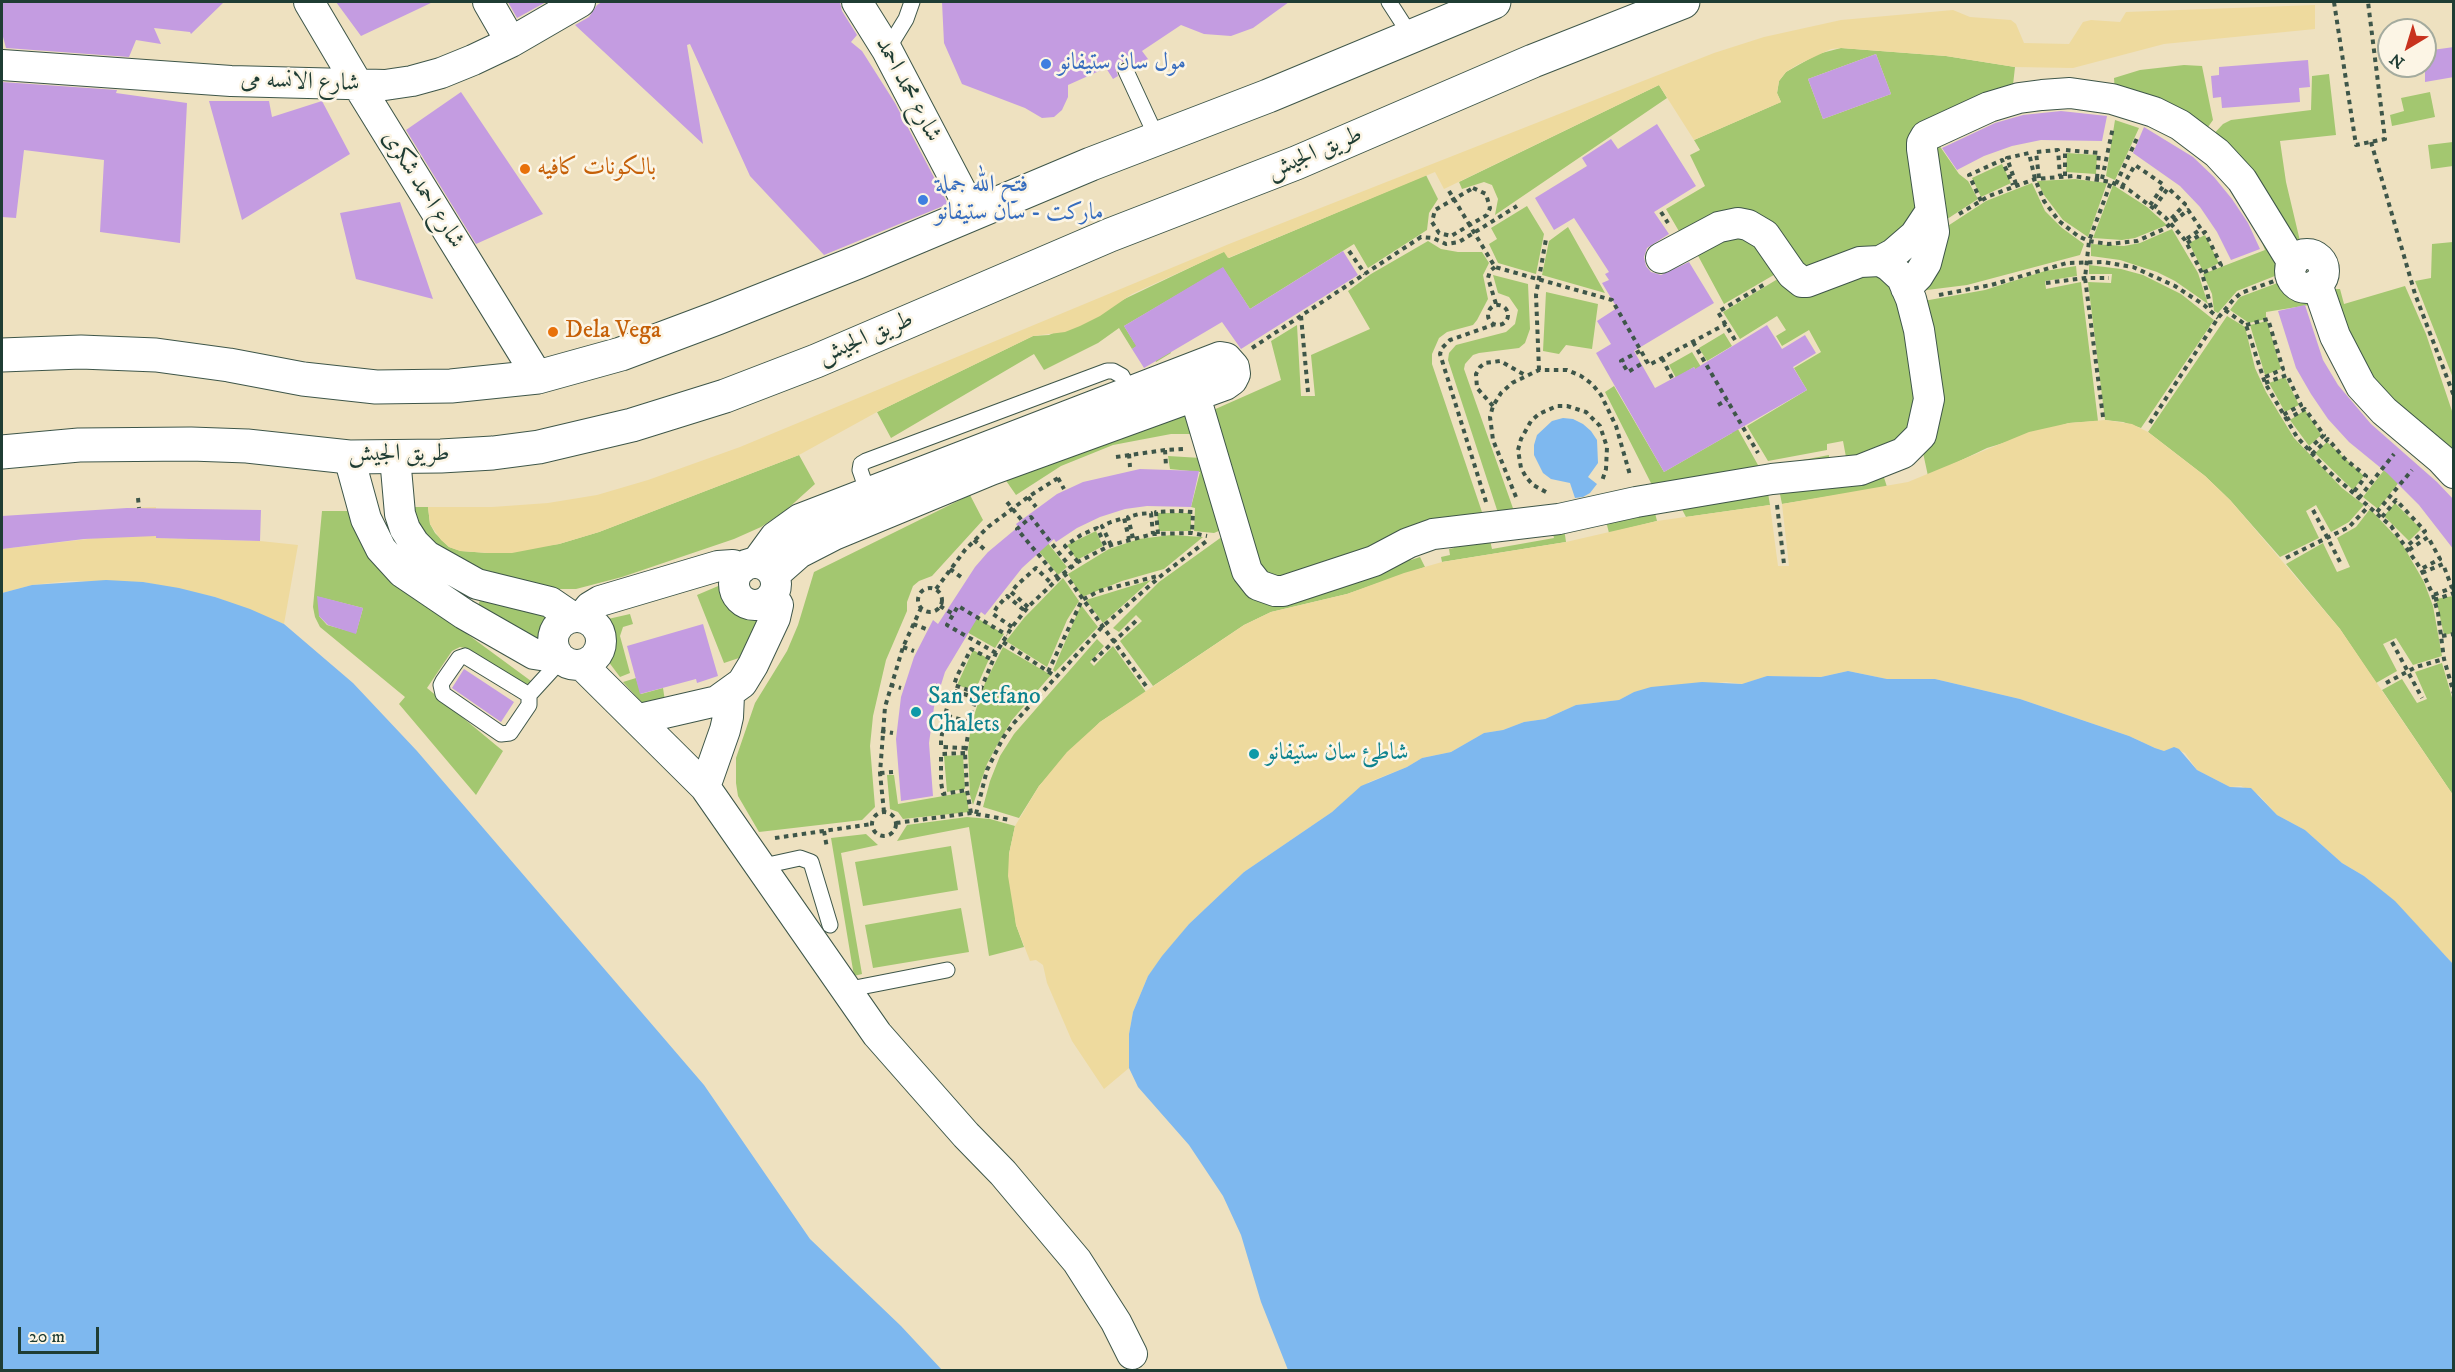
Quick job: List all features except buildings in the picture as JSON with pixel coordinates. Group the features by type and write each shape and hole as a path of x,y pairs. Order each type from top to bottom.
{"highway":[{"path":"2,355 81,352 156,355 230,365 303,379 376,387 451,386 538,377 621,354 688,330 858,262 972,212 1268,96 1494,2"},
{"name":"طريق الجيش","path":"2,452 79,446 191,444 349,457 493,453 539,447 632,425 724,396 816,361 1110,235 1296,163 1533,61 1683,2"}],"street":[{"name":"شارع احمد شكرى","path":"309,2 538,377"},
{"path":"488,2 511,42"},
{"name":"شارع الانسه مى","path":"2,66 231,81 358,85 412,81 441,73 511,42 580,2"},
{"name":"شارع محمد احمد","path":"857,2 887,50 972,212"},
{"path":"1909,293 1926,263 1932,221 1922,143 1932,132 1979,111 2019,98 2070,93 2099,96 2136,105 2168,118 2217,153 2250,191 2300,274 2361,386 2384,411 2441,459 2454,473"},
{"path":"1661,258 1719,227 1738,223 1748,225 1765,234 1797,279 1808,282 1860,262 1880,261 1910,240 1924,224 1932,221"},
{"path":"1195,396 1247,571 1258,585 1266,589 1283,591 1374,561 1427,536 1583,513 1772,479 1860,470 1903,453 1922,435 1929,399 1926,365 1909,293 1902,278 1880,261"},
{"path":"639,719 702,706 729,695 742,683 775,618 778,605 761,576 766,546 787,527 800,519 1220,357 1231,361 1235,374 1232,380 1195,396 991,470 834,534 761,576"},
{"path":"349,457 358,498 374,536 396,567 432,577 543,600 597,627 601,636 598,655 591,661 567,660 534,654 468,616 432,577 405,528 397,497 395,457"},
{"path":"761,576 733,566 718,567 600,601 577,617 563,621 553,636 553,645 567,660 639,719 705,788 741,843 877,1034 1054,1232 1098,1291 1132,1354"},
{"path":"468,616 482,586"},
{"path":"705,788 725,730 729,695"}],"lane":[{"path":"887,50 906,19 912,2"},
{"path":"1389,2 1411,36"},
{"path":"1126,71 1157,138"},
{"path":"529,695 468,656 459,658 441,685 443,694 501,734 506,735 513,730 529,705 529,695 567,660"},
{"path":"759,867 800,858 811,862 830,925"},
{"path":"845,990 947,970"}],"path":[{"path":"2334,2 2356,145 2385,139 2368,2"},
{"path":"2100,179 2114,117"},
{"path":"2103,417 2085,278 2085,261 2089,241 2142,126"},
{"path":"2371,142 2415,294 2454,396"},
{"path":"2037,178 2036,152 2047,150 2058,150 2063,176"},
{"path":"2063,176 2065,150 2100,153 2100,179"},
{"path":"2015,185 2007,158 2029,153 2044,201 2068,229 2089,241 2118,244 2137,241 2156,234 2188,210 2201,229 2186,242"},
{"path":"1981,201 1969,175 2002,160 2015,185"},
{"path":"2122,187 2135,165 2164,185 2152,206"},
{"path":"1932,221 2015,185 2037,178 2063,176 2100,179 2114,183 2152,206 2171,222 2186,242 2202,273 2212,311"},
{"path":"1473,188 1486,194 1490,208 1487,214 1470,227 1451,236 1439,233 1434,228 1432,216 1435,210 1473,188"},
{"path":"2152,206 2168,188 2185,204 2171,222"},
{"path":"1449,191 1495,267 1612,300 1649,365 1726,324"},
{"path":"1231,361 1421,237 1453,244 1518,206"},
{"path":"2186,242 2205,232 2221,265 2202,273"},
{"path":"1539,370 1536,295 1546,239"},
{"path":"1349,251 1365,274"},
{"path":"1909,293 1990,285 2039,270 2085,261 2133,267 2175,286 2212,311 2218,318"},
{"path":"1495,267 1490,271 1488,278 1496,305"},
{"path":"1735,340 1719,312 1790,269"},
{"path":"2150,423 2218,318 2241,293 2300,274"},
{"path":"2046,283 2085,278 2109,278"},
{"path":"1493,325 1487,314 1490,308 1496,305 1506,309 1507,319 1504,323 1450,340 1442,348 1440,354 1494,527"},
{"path":"2225,310 2247,325 2265,383 2285,418 2310,452 2353,494 2382,517 2408,548 2422,571 2433,598 2442,636 2444,659 2454,694"},
{"path":"1301,316 1308,392"},
{"path":"2247,325 2268,319 2283,369 2263,378"},
{"path":"1692,342 1772,479 1784,564"},
{"path":"1640,351 1622,361 1628,372 1646,361"},
{"path":"1662,358 1672,378"},
{"path":"1493,406 1477,388 1476,374 1480,367 1485,363 1500,361 1525,375"},
{"path":"1518,500 1490,429 1493,406 1501,393 1525,375 1539,370 1567,370 1581,376 1597,390 1622,440 1636,502"},
{"path":"2265,383 2287,375 2301,405 2285,418"},
{"path":"1718,405 1727,400"},
{"path":"1557,406 1586,411 1600,426 1605,436 1606,469 1592,500 1583,513 1533,485 1521,468 1518,459 1521,439 1531,421 1539,414 1557,406"},
{"path":"2285,418 2305,409 2324,435 2310,452"},
{"path":"2310,452 2328,439 2338,452 2366,476 2353,494"},
{"path":"2359,498 2399,447"},
{"path":"1165,450 1166,466"},
{"path":"1106,460 1129,454 1165,450 1212,450"},
{"path":"1129,454 1131,467"},
{"path":"2377,512 2418,462"},
{"path":"936,589 975,540 1012,508 1065,475"},
{"path":"1058,478 1064,489"},
{"path":"1028,497 1036,507"},
{"path":"138,498 139,508"},
{"path":"2382,517 2396,500 2425,531 2408,548"},
{"path":"1007,502 1024,523"},
{"path":"2286,558 2356,522 2369,506"},
{"path":"2313,510 2340,562"},
{"path":"1156,534 1156,512 1165,511 1193,512 1192,533"},
{"path":"1131,538 1128,517 1138,514 1151,513 1156,534"},
{"path":"1058,578 1017,529 1031,517 1071,568"},
{"path":"1108,546 1102,526 1111,522 1124,518 1131,538"},
{"path":"1078,562 1065,546 1081,535 1097,528 1108,546"},
{"path":"1192,533 1213,537 1162,575 1102,627 1055,676 1003,738 987,770 974,813 967,790 965,751 976,696 996,653 1012,627 1027,609 1051,583 1078,562 1108,546 1131,538 1156,534 1192,533"},
{"path":"2408,548 2428,537 2440,559 2422,571"},
{"path":"975,540 985,550"},
{"path":"2422,571 2443,564 2452,588 2433,598"},
{"path":"1027,609 1011,592 1017,585 1036,568 1051,583"},
{"path":"950,569 961,577"},
{"path":"1064,573 1146,686"},
{"path":"1048,672 1082,600 1099,591 1162,575"},
{"path":"884,812 880,773 881,731 890,685 903,647 921,608 918,601 919,594 928,588 936,589 942,598 940,606 933,611 921,608"},
{"path":"2433,598 2454,593"},
{"path":"1012,627 993,614 1006,596 1027,609"},
{"path":"940,606 953,614"},
{"path":"996,653 947,625 953,614 958,606 1007,635"},
{"path":"1093,661 1137,620"},
{"path":"913,624 926,629"},
{"path":"2442,636 2454,634"},
{"path":"1003,642 1055,676"},
{"path":"2392,642 2422,698"},
{"path":"903,647 914,651"},
{"path":"976,696 954,685 957,676 971,649 993,660"},
{"path":"2386,683 2407,671 2444,659"},
{"path":"890,685 901,688"},
{"path":"969,723 945,715 952,690 976,696"},
{"path":"965,751 941,747 941,740 945,722 969,723"},
{"path":"881,731 893,733"},
{"path":"965,751 941,754 942,782 944,794 967,790"},
{"path":"880,773 893,772"},
{"path":"884,812 892,815 897,823 892,833 885,836 875,831 872,824 875,816 884,812"},
{"path":"897,823 974,813 1010,820"},
{"path":"741,843 872,824"}],"green space":[{"path":"1841,48 1946,56 2015,67 2012,94 1928,126 1924,199 1902,238 1808,275 1777,237 1680,233 1666,209 1705,186 1690,155 1700,150 1694,140 1781,102 1777,93 1779,81 1786,72 1818,54","holes":["1876,54 1891,94 1823,119 1808,79"]},
{"path":"2184,65 2202,66 2213,120 2203,134 2115,93 2114,78 2140,70"},
{"path":"2329,74 2336,135 2280,141 2286,182 2300,241 2313,242 2330,249 2324,255 2300,246 2210,138 2223,124 2231,120 2311,110 2312,76"},
{"path":"1659,85 1667,98 1495,215 1498,199 1492,185 1484,182 1462,189 1459,182"},
{"path":"2430,92 2435,117 2392,126 2390,115 2404,111 2401,98"},
{"path":"2115,120 2139,128 2115,180 2106,176"},
{"path":"2453,142 2453,166 2431,169 2428,145"},
{"path":"1927,144 1939,145 1959,174 1968,181 1978,199 1941,223"},
{"path":"2067,153 2097,155 2096,174 2066,172"},
{"path":"2002,164 2011,183 1981,197 1972,178"},
{"path":"1426,175 1438,199 1429,213 1427,230 1368,268 1354,244 1250,309 1223,268 1124,326 1134,342 1157,328 1171,353 1156,362 1145,342 1132,349 1119,328 1098,343 1044,370 1034,354 891,438 877,412 1033,336 1049,335 1225,251 1229,258"},
{"path":"2075,179 2107,183 2088,237 2063,220 2044,195 2037,181"},
{"path":"2032,183 2045,211 2062,228 2084,244 2080,255 1967,285 1919,291 1940,231 1986,201"},
{"path":"2113,185 2147,207 2167,225 2135,238 2122,240 2093,238"},
{"path":"1527,206 1544,234 1536,274 1498,263 1489,244 1497,239 1491,228"},
{"path":"2253,220 2285,272 2237,291 2218,313 2214,311 2212,294 2203,274 2265,250"},
{"path":"1568,227 1605,293 1542,275 1549,241"},
{"path":"1735,229 1784,269 1724,304 1696,252"},
{"path":"2172,229 2198,273 2208,304 2175,281 2157,272 2120,260 2091,256 2091,244 2124,246 2140,243"},
{"path":"2205,235 2219,263 2203,271 2189,243"},
{"path":"1428,241 1441,249 1482,252 1489,263 1483,275 1488,299 1477,320 1473,325 1447,332 1439,338 1432,354 1432,364 1483,515 1410,535 1263,581 1211,411 1281,380 1271,341 1297,325 1301,396 1315,396 1311,355 1370,329 1348,291 1371,274"},
{"path":"2454,242 2453,378 2415,281 2431,278 2432,244"},
{"path":"2089,265 2121,269 2143,275 2181,294 2214,320 2141,428 2123,422 2105,420 2088,282 2111,283 2112,274 2089,274"},
{"path":"1865,266 1898,291 1920,424 1880,455 1771,466 1829,455 1829,459 1846,457 1843,441 1827,444 1827,450 1768,461 1747,426 1807,390 1794,368 1821,352 1809,330 1782,346 1776,336 1786,330 1777,316 1740,339 1723,312 1786,274"},
{"path":"2076,266 2077,276 2045,281 2046,289 2081,282 2098,421 2069,423 1987,448 1928,476 1922,448 1918,302 1985,290 2045,271"},
{"path":"1493,275 1528,284 1530,329 1525,343 1519,348 1473,355 1465,364 1464,369 1515,514 1499,516 1448,360 1449,353 1456,345 1506,332 1515,324 1518,310 1509,297 1498,293"},
{"path":"2288,279 2297,291 2311,293 2309,305 2266,312 2266,319 2249,323 2230,310 2240,297"},
{"path":"2405,286 2426,334 2453,414 2453,465 2362,373 2333,289 2340,289 2344,304"},
{"path":"1546,292 1598,304 1592,349 1566,345 1559,354 1543,351"},
{"path":"2227,316 2245,327 2255,368 2266,392 2294,438 2342,488 2364,505 2349,522 2331,532 2316,505 2306,511 2319,538 2280,557 2230,500 2205,476 2148,432"},
{"path":"2267,321 2281,369 2265,375 2250,325"},
{"path":"1724,333 1732,346 1707,361 1699,348"},
{"path":"1692,352 1721,400 1715,404 1694,367 1676,378 1669,365"},
{"path":"2285,377 2299,405 2285,412 2269,383"},
{"path":"1614,386 1664,472 1732,433 1724,404 1763,474 1656,493 1605,392"},
{"path":"2305,410 2321,435 2309,446 2290,420"},
{"path":"1193,412 1201,434 1171,434 1113,445 1061,466 1016,495 1000,472"},
{"path":"2327,442 2364,476 2353,490 2315,453"},
{"path":"2399,451 2414,463 2378,509 2363,497"},
{"path":"799,455 815,484 785,511 761,527 734,539 622,577 576,589 552,589 457,566 422,534 412,507 428,507 430,524 435,533 449,547 461,551 488,553 559,544 599,532"},
{"path":"1168,456 1201,458 1221,530 1214,533 1194,531 1195,508 1191,507 1200,472 1170,469"},
{"path":"1881,468 1887,487 1782,504 1778,484"},
{"path":"1767,487 1770,505 1686,517 1677,500"},
{"path":"970,495 983,520 932,576 913,586 907,602 907,611 886,660 873,716 870,746 875,807 862,820 759,832 738,796 736,758 755,703 787,651 798,625 814,572"},
{"path":"2395,503 2421,529 2409,541 2384,516"},
{"path":"1653,505 1657,521 1609,533 1605,517"},
{"path":"2370,509 2401,542 2424,582 2433,606 2442,656 2413,665 2396,638 2383,644 2397,671 2376,683 2340,629 2286,564 2323,543 2337,572 2350,567 2337,538 2356,527"},
{"path":"322,511 351,511 466,626 463,631 531,681 524,687 469,649 460,647 452,651 427,688 503,751 476,795 399,704 405,697 320,627 313,607","holes":["319,597 363,608 356,633 327,625 319,616"]},
{"path":"1157,513 1191,513 1191,531 1159,531"},
{"path":"1031,522 1067,567 1058,575 1021,529"},
{"path":"1564,528 1566,542 1442,562 1441,557 1450,555 1449,549 1454,548 1452,542 1489,536 1492,549 1554,538 1552,530"},
{"path":"1096,531 1103,546 1077,560 1067,545"},
{"path":"1230,531 1252,586 1409,552 1411,560 1420,557 1425,567 1347,594 1271,612 1244,625 1153,686 1120,641 1142,621 1136,615 1119,632 1113,628 1159,582"},
{"path":"1171,535 1203,537 1164,569 1122,581 1082,597 1068,574 1109,549 1139,539"},
{"path":"1063,578 1079,601 1067,620 1047,667 1006,641 1024,618"},
{"path":"1151,580 1103,623 1086,600"},
{"path":"723,584 738,608 759,617 739,658 724,663 697,595"},
{"path":"483,593 553,620 546,631 544,645 477,608"},
{"path":"2453,596 2453,633 2444,635 2436,599"},
{"path":"1081,605 1098,627 1055,672 1053,670"},
{"path":"960,608 1004,634 995,648 951,623"},
{"path":"630,614 633,624 623,627 620,636 630,673 620,677 606,656 614,641 611,633 605,628 605,623 608,619"},
{"path":"1097,639 1104,646 1090,662 1094,666 1113,646 1146,692 1100,722 1039,786 1019,818 983,807 1000,756 1014,734"},
{"path":"1003,647 1051,675 1012,720 997,745 987,764 973,805 970,795 968,751 971,724 985,683"},
{"path":"973,650 989,659 975,691 957,685"},
{"path":"2442,663 2453,701 2453,795 2382,690 2402,679 2417,703 2427,699 2415,672"},
{"path":"636,678 641,694 663,688 665,701 643,704 623,682"},
{"path":"963,755 965,789 947,792 944,756"},
{"path":"887,775 894,775 898,804 966,792 969,812 903,819 898,812 890,809"},
{"path":"967,817 990,819 1015,826 1009,854 1016,925 1024,947 989,956 969,827 897,841 907,825"},
{"path":"866,834 878,845 841,853 862,974 854,976 831,838"},
{"path":"951,846 958,890 863,906 855,862"},
{"path":"961,908 969,952 873,968 865,925"}],"sand":[{"path":"2315,5 2315,29 2164,44 2073,68 2015,67 1946,56 1831,49 1786,72 1779,81 1777,93 1781,102 1694,140 1659,85 1444,189 1435,172 1228,258 1224,252 1132,294 1100,316 1080,326 1065,332 1033,336 877,412 799,455 599,532 559,544 512,553 488,553 460,551 449,547 430,524 428,507 492,507 548,503 597,495 648,480 740,447 1229,244 1714,53 1764,37 1841,20 1953,10 1970,17 2011,20 2016,24 2024,43 2069,44 2083,22 2091,20 2120,22 2126,12"},
{"name":"شاطئ سان ستيفانو","path":"2105,420 2132,424 2148,432 2205,476 2230,500 2340,629 2453,795 2453,964 2394,901 2364,876 2342,863 2305,830 2277,815 2259,795 2241,786 2230,787 2197,770 2185,753 2174,748 2164,751 2129,736 2020,699 1935,679 1887,679 1848,671 1821,677 1767,676 1743,684 1726,682 1634,692 1619,700 1576,705 1545,719 1484,733 1451,752 1422,758 1407,767 1369,782 1332,812 1244,872 1189,924 1148,976 1133,1012 1129,1034 1129,1068 1104,1089 1072,1041 1047,983 1043,965 1036,960 1030,961 1016,925 1008,876 1009,854 1015,826 1039,786 1067,752 1100,722 1244,625 1271,612 1347,594 1442,562 1566,542 1657,521 1770,505 1778,566 1789,566 1782,504 1908,482 2029,432 2069,423"},
{"path":"156,507 156,538 260,541 298,545 284,624 215,597 143,582 69,581 32,585 2,593 2,549 105,537 128,508"}],"water":[{"path":"1563,418 1573,419 1583,424 1597,440 1598,463 1588,477 1597,484 1590,493 1583,497 1575,498 1570,483 1551,479 1543,473 1534,455 1537,435 1552,421"},
{"path":"106,580 143,582 179,588 250,609 284,624 353,683 417,751 704,1085 810,1239 901,1326 942,1370 2,1370 2,593 32,585"},
{"path":"1848,671 1887,679 1935,679 2020,699 2129,736 2164,751 2174,747 2179,749 2197,770 2230,787 2251,788 2277,815 2305,830 2342,863 2364,876 2395,901 2453,964 2453,1370 1288,1370 1261,1302 1241,1235 1223,1196 1189,1145 1138,1087 1129,1068 1129,1034 1133,1012 1148,976 1162,956 1189,924 1244,872 1332,812 1361,786 1407,767 1422,758 1451,752 1484,733 1545,719 1576,705 1619,700 1651,687 1702,682 1742,684 1767,676 1821,677"}],"place":[{"name":"مول سان ستيفانو","path":"1046,64"},
{"name":"بالكونات كافيه","path":"525,169"},
{"name":"فتح الله جملة ماركت - سان ستيفانو","path":"923,200"},
{"name":"Dela Vega","path":"553,332"},
{"name":"San Setfano Chalets","path":"916,712"},
{"name":"شاطئ سان ستيفانو","path":"1254,754"}]}
